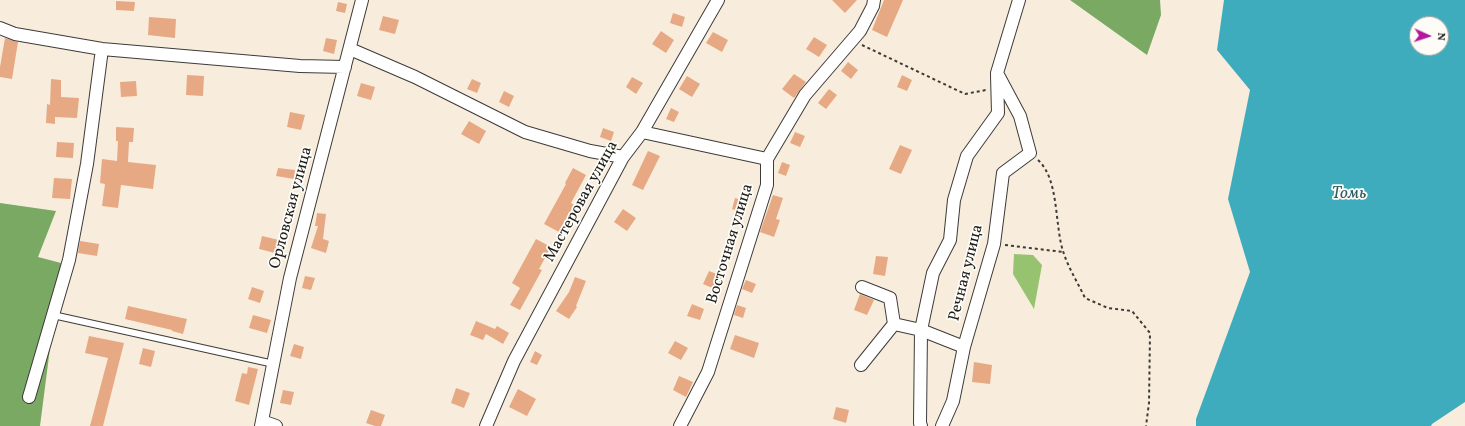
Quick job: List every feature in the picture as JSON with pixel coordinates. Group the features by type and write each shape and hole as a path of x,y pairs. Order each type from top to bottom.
{"street":[{"name":"Орловская улица","path":"262,424 290,278 362,0"},
{"name":"Мастеровая улица","path":"486,426 514,361 623,157 642,132 718,0"},
{"path":"642,132 767,159 805,95 860,31 873,6 874,0"},
{"name":"Речная улица","path":"921,426 921,330 933,273 950,240 954,200 967,156 998,113 997,73 1019,0"},
{"path":"0,28 15,34 102,49 300,66 345,67"},
{"path":"29,397 69,260 87,164 102,49"},
{"path":"350,49 415,77 525,132 590,152 623,157"},
{"path":"997,73 1020,116 1030,153"},
{"name":"Речная улица","path":"942,426 953,401 964,347 994,244 1003,173 1030,153"},
{"name":"Восточная улица","path":"680,426 708,372 767,185 767,159"},
{"path":"861,365 894,324 890,298 862,287"},
{"path":"894,324 921,330 964,347"},
{"path":"262,424 276,426"}],"lane":[{"path":"53,315 274,364"}],"path":[{"path":"852,40 964,94 997,88"},
{"path":"1030,153 1043,165 1052,189 1063,252 1085,298 1108,308 1132,311 1150,333 1149,403 1146,426"},
{"path":"994,244 1063,252"}],"green space":[{"path":"1070,0 1160,0 1161,15 1147,55"},
{"path":"0,203 56,211 38,257 61,263 40,426 0,426"},
{"path":"1014,254 1033,255 1042,265 1034,309 1013,274"}],"water":[{"name":"Томь","path":"1224,0 1465,0 1465,402 1431,426 1196,426 1196,419 1250,272 1228,199 1250,90 1217,50"}],"building":[{"path":"832,0 857,0 845,13"},
{"path":"884,0 903,0 887,37 872,30"},
{"path":"116,1 135,2 134,11 116,10"},
{"path":"338,2 347,4 345,13 336,11"},
{"path":"673,13 685,17 682,27 670,23"},
{"path":"383,16 399,20 395,34 379,30"},
{"path":"149,17 176,19 175,38 148,35"},
{"path":"661,31 674,40 666,53 652,44"},
{"path":"713,32 728,40 722,52 706,43"},
{"path":"814,37 827,45 819,57 806,49"},
{"path":"5,38 18,42 12,79 0,77 0,67"},
{"path":"326,38 337,40 334,54 323,51"},
{"path":"848,62 858,70 851,79 841,71"},
{"path":"794,74 806,82 794,98 782,89"},
{"path":"187,75 204,76 203,96 186,95"},
{"path":"902,75 912,80 907,91 897,87"},
{"path":"687,76 700,84 692,97 679,89"},
{"path":"632,77 643,83 636,94 626,87"},
{"path":"51,79 61,80 61,97 79,98 77,118 55,117 55,124 46,123 47,104 50,105"},
{"path":"472,79 481,83 477,93 467,89"},
{"path":"136,81 137,96 121,97 120,82"},
{"path":"361,83 375,87 371,100 357,96"},
{"path":"829,89 837,95 826,109 818,103"},
{"path":"504,91 514,96 509,107 499,102"},
{"path":"671,108 679,112 674,122 666,119"},
{"path":"290,112 305,115 301,130 287,127"},
{"path":"469,121 486,131 479,144 461,134"},
{"path":"116,127 134,128 133,142 129,142 128,162 156,165 153,189 121,185 118,208 102,206 105,184 100,183 102,159 117,161 118,141 116,141"},
{"path":"603,128 614,132 611,141 600,137"},
{"path":"795,132 805,136 800,147 790,143"},
{"path":"57,142 74,143 73,158 56,157"},
{"path":"900,145 912,150 901,174 889,169"},
{"path":"648,151 660,156 643,190 632,185"},
{"path":"782,162 790,165 786,176 778,173"},
{"path":"278,168 295,170 294,179 276,176"},
{"path":"573,168 586,175 571,203 574,205 559,232 544,224"},
{"path":"54,178 72,179 70,199 52,198"},
{"path":"773,195 783,198 776,219 780,220 774,237 760,232"},
{"path":"735,198 748,202 744,213 732,209"},
{"path":"623,209 636,218 627,231 614,222"},
{"path":"317,213 326,214 323,239 329,241 326,253 311,248 318,226 315,226"},
{"path":"262,236 279,240 275,253 259,249"},
{"path":"536,239 551,247 539,269 542,270 520,310 510,305 520,288 512,283"},
{"path":"80,241 99,244 97,256 78,253"},
{"path":"876,256 888,257 885,276 873,274"},
{"path":"709,271 722,276 717,290 703,284"},
{"path":"305,276 315,278 311,290 302,288"},
{"path":"575,277 586,281 576,306 577,307 569,319 556,311 569,292"},
{"path":"746,280 756,284 752,293 742,289"},
{"path":"252,287 264,291 260,303 248,299"},
{"path":"860,294 874,300 867,315 854,310"},
{"path":"692,304 704,309 700,320 687,316"},
{"path":"737,305 746,308 743,318 734,315"},
{"path":"128,306 187,319 183,334 125,319"},
{"path":"253,315 271,320 267,333 249,328"},
{"path":"476,321 495,329 497,326 509,333 503,344 486,334 483,340 470,335"},
{"path":"735,335 759,343 754,358 730,349"},
{"path":"89,336 124,343 103,426 90,426 108,358 85,353"},
{"path":"675,341 688,348 681,360 668,353"},
{"path":"294,344 304,347 301,359 290,356"},
{"path":"143,348 155,351 151,367 139,364"},
{"path":"535,351 542,355 537,365 530,362"},
{"path":"974,362 992,365 990,384 972,382"},
{"path":"248,367 258,369 249,405 235,401 242,373 247,374"},
{"path":"679,376 693,382 686,397 673,390"},
{"path":"456,388 470,393 464,408 451,403"},
{"path":"518,389 536,399 527,416 509,407"},
{"path":"283,390 294,392 291,405 280,403"},
{"path":"836,407 849,410 846,423 833,419"},
{"path":"371,410 385,415 381,426 366,423"}]}
